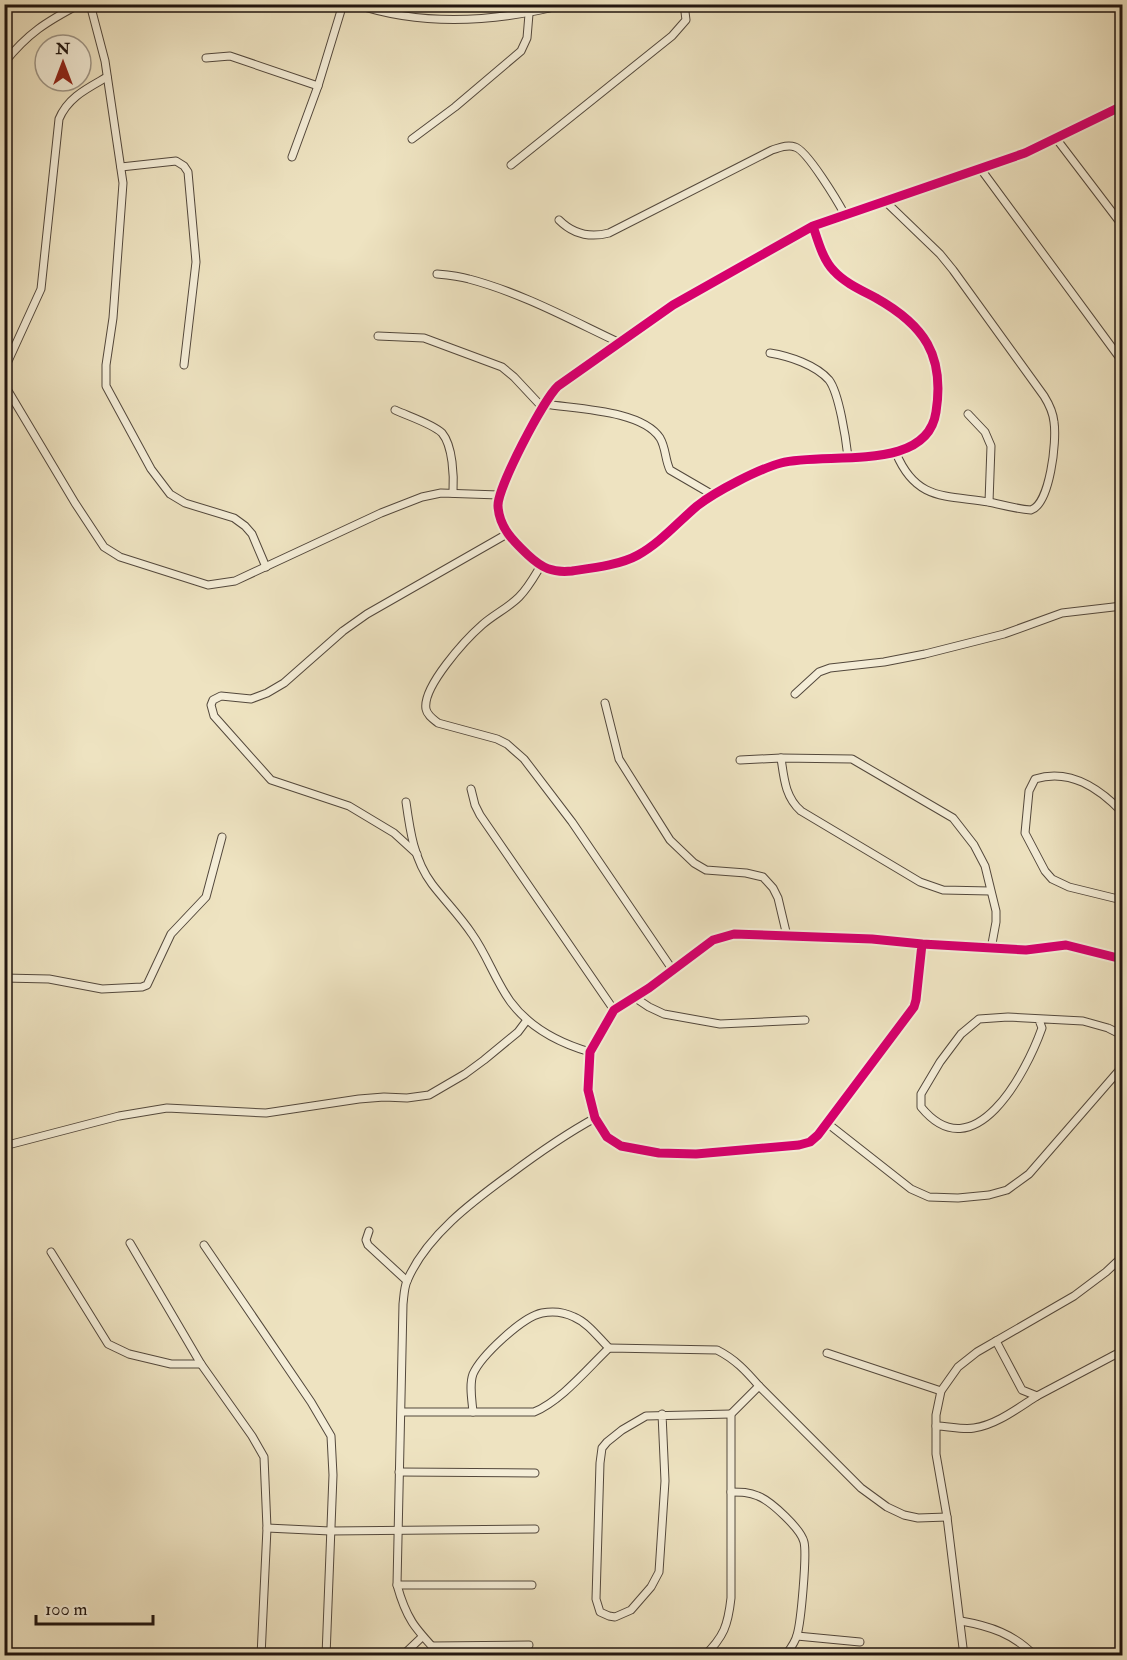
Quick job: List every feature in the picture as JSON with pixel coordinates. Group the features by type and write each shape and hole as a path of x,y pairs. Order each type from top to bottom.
{"street":[{"path":"4,63 20,43 39,27 80,4"},
{"path":"90,4 104,54 114,134 121,167 123,201 106,386 145,459 170,494 185,503 234,518 245,526 252,534 266,567"},
{"path":"292,157 318,86 343,4"},
{"path":"355,4 390,15 421,19 493,18 529,14 566,4"},
{"path":"511,165 672,36 686,20 684,4"},
{"path":"412,140 521,51 527,38 529,14"},
{"path":"206,58 230,56 318,86"},
{"path":"4,370 41,289 59,119 66,105 107,77"},
{"path":"813,226 824,256 835,273 897,310 921,333 933,354 938,384 934,421 931,428 914,444 896,453 791,460 764,468 713,495 634,557 571,571 540,567 507,534 499,514 499,495 544,406 558,386 673,305 813,226 1025,153 1122,106"},
{"path":"1055,137 1122,225"},
{"path":"559,220 581,234 609,233 771,150 787,145 797,147 806,156 836,197 845,215"},
{"path":"121,167 176,161 188,172 196,262 184,365"},
{"path":"980,168 1122,361"},
{"path":"886,202 954,270 1044,396 1051,408 1055,435 1045,493 1040,505 1025,510 989,502 943,496 919,486 903,469 896,453"},
{"path":"437,274 468,279 497,289 549,309 620,344"},
{"path":"378,336 424,338 502,367 544,406 637,420 659,436 664,445 670,470 713,495"},
{"path":"770,353 806,365 821,372 829,380 836,394 848,457"},
{"path":"4,384 75,503 100,542 110,552 208,585 229,583 415,499 431,494 499,495"},
{"path":"395,410 436,428 444,436 451,458 453,493"},
{"path":"969,414 985,432 991,446 989,502"},
{"path":"417,854 394,833 349,806 271,780 214,716 211,705 213,700 221,696 251,699 267,693 284,683 343,631 367,614 507,534"},
{"path":"540,567 519,597 484,623 459,647 439,674 427,701 427,710 430,717 438,723 497,739 507,744 524,759 572,822 672,969"},
{"path":"795,694 819,672 830,668 884,662 925,654 1004,634 1062,613 1122,606"},
{"path":"605,703 619,759 670,840 694,864 706,870 746,873 763,877 778,898 787,936"},
{"path":"781,758 787,792 801,811 926,885 944,890 990,891"},
{"path":"740,760 852,759 937,807 959,824 985,866 996,911 991,949"},
{"path":"1122,812 1102,792 1088,784 1068,777 1044,776 1035,779 1029,791 1025,825 1026,838 1052,879 1069,887 1122,900"},
{"path":"471,789 480,815 614,1010"},
{"path":"406,802 417,854 432,884 473,936 509,1000 527,1020 562,1042 590,1052"},
{"path":"4,978 38,978 102,989 147,985 171,934 206,897 222,837"},
{"path":"922,944 914,1007 827,1123 810,1142 799,1145 696,1154 659,1154 621,1146 608,1137 595,1118 588,1090 590,1052 614,1010 634,998 704,945 721,937 744,934 872,939 1026,950 1066,945 1122,959"},
{"path":"634,998 664,1014 720,1024 806,1020"},
{"path":"1039,1020 1042,1028 1034,1051 1002,1101 984,1120 966,1129 949,1128 933,1120 921,1107 920,1099 924,1087 952,1045 976,1021 997,1017 1097,1024 1122,1035"},
{"path":"4,1146 119,1116 167,1108 266,1113 359,1099 429,1095 484,1060 518,1032 527,1020"},
{"path":"827,1123 910,1189 929,1197 958,1198 989,1195 1007,1190 1029,1174 1122,1067"},
{"path":"441,1656 411,1623 397,1585 403,1304 407,1281 422,1257 456,1215 570,1131 595,1118"},
{"path":"369,1231 366,1240 368,1245 407,1281"},
{"path":"130,1243 201,1364 252,1436 264,1457 267,1481 267,1528 261,1656"},
{"path":"204,1245 311,1402 331,1436 333,1475 326,1656"},
{"path":"51,1252 108,1344 129,1354 171,1364 201,1364"},
{"path":"964,1656 947,1517 936,1455 936,1426 941,1391 958,1367 977,1352 1074,1296 1122,1257"},
{"path":"472,1412 472,1379 476,1368 516,1328 530,1318 541,1313 558,1312 582,1321 609,1348 717,1350 729,1356 861,1488 887,1507 904,1515 918,1518 947,1517"},
{"path":"996,1341 1022,1390 1037,1396"},
{"path":"402,1412 528,1413 539,1410 561,1394 609,1348"},
{"path":"936,1426 964,1428 981,1426 1122,1352"},
{"path":"827,1353 941,1391"},
{"path":"662,1414 665,1481 659,1572 651,1587 631,1610 622,1615 609,1616 600,1612 596,1599 600,1455 607,1443 622,1430 646,1416 662,1414 731,1414 759,1386"},
{"path":"704,1656 724,1633 729,1617 731,1598 731,1414"},
{"path":"399,1472 536,1473"},
{"path":"731,1492 748,1492 768,1502 794,1526 804,1541 805,1555 797,1635 785,1656"},
{"path":"267,1528 330,1531 535,1529"},
{"path":"397,1585 532,1585"},
{"path":"961,1621 988,1627 1013,1637 1035,1656"},
{"path":"797,1635 860,1642"},
{"path":"402,1656 422,1636"},
{"path":"432,1646 529,1645"}],"cycle path":[{"path":"813,226 830,267 848,283 893,308 907,319 927,344 934,358 938,392 936,412 929,432 914,444 895,452 872,456 800,460 781,463 761,470 705,500 654,545 623,561 572,571 559,571 548,569 533,560 508,533 501,521 498,506 505,481 522,444 558,386 673,305 813,226 1025,153 1122,106"},
{"path":"922,944 914,1007 818,1135 810,1142 799,1145 696,1154 659,1153 621,1146 607,1137 595,1118 588,1090 590,1052 614,1010 649,988 713,940 734,934 872,939 1026,950 1066,945 1122,959"}]}
